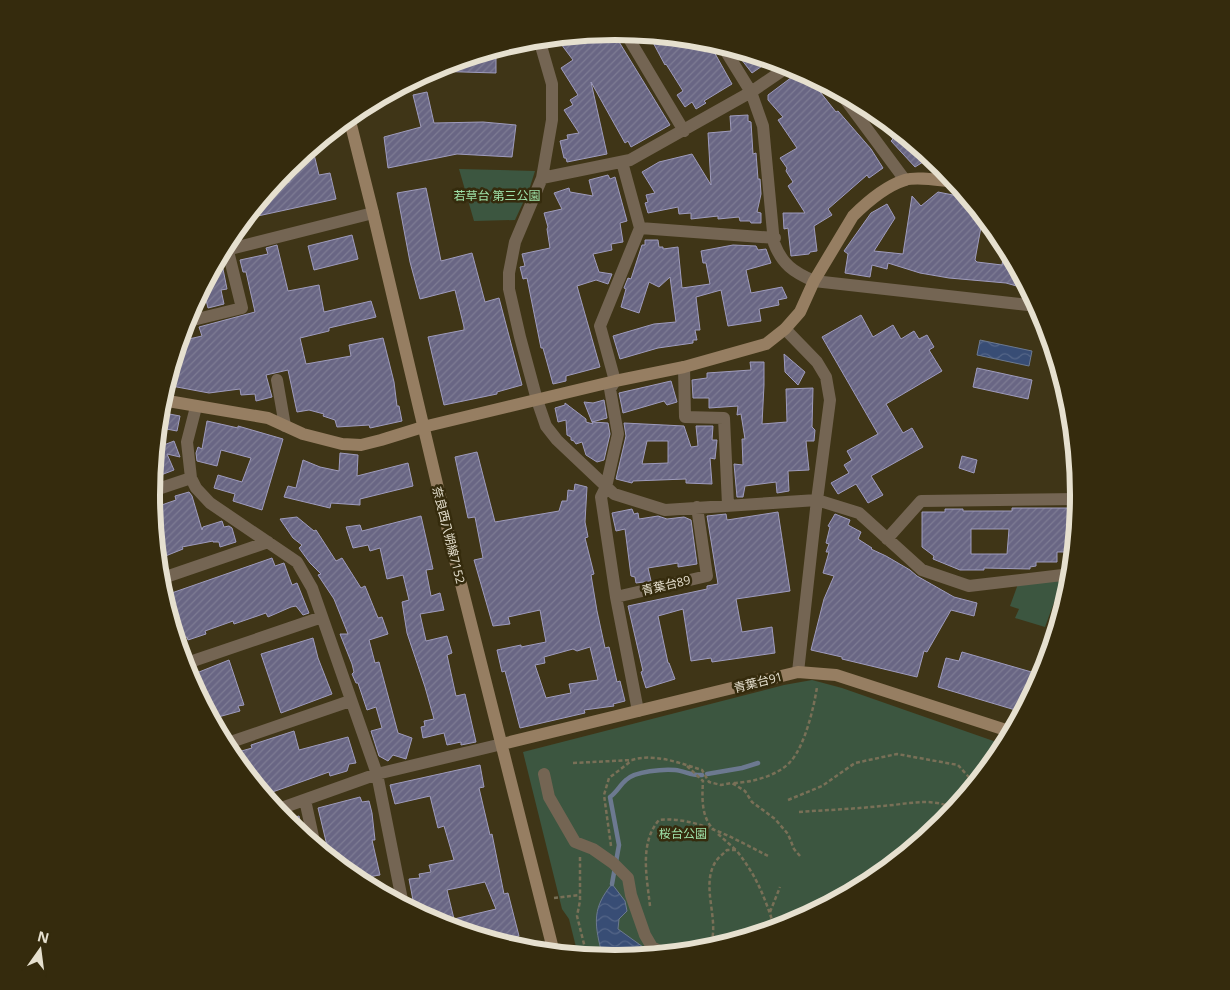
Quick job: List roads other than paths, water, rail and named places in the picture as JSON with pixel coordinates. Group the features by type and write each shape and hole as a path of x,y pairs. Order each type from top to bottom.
{"street":[{"path":"630,41 684,131"},
{"path":"541,46 552,84 552,120 542,178 515,242 509,273 509,289 537,400 546,426 557,440 614,494 665,510 817,500 859,513 922,570 969,586 1062,575"},
{"path":"728,55 751,92 763,126 774,242 779,254 788,266 800,275 814,281 1028,305"},
{"path":"542,178 630,160 751,92 781,72"},
{"path":"850,106 905,180"},
{"name":"奈良西八朔線7152","path":"351,125 423,427 552,945"},
{"path":"622,162 640,228 600,326 615,381 610,389 618,434 606,487 601,497 616,597 638,711"},
{"path":"170,401 196,407 268,418 303,434 342,444 361,444 423,427 615,381 684,367 766,344 785,329 800,312 814,281 853,216 862,207 882,192 905,180 944,181"},
{"path":"234,246 373,213"},
{"path":"640,228 775,238"},
{"path":"196,319 242,308 228,256"},
{"path":"785,329 817,362 826,377 830,400 798,672"},
{"path":"684,367 684,417 724,418 728,505"},
{"path":"277,380 285,426"},
{"path":"196,407 187,442 191,478 196,488 210,503 297,562 312,588 376,774 401,896"},
{"path":"160,488 191,478"},
{"path":"887,540 922,502 1070,499"},
{"name":"青葉台89","path":"616,597 707,576 697,507"},
{"path":"168,576 268,542"},
{"path":"192,661 322,617"},
{"name":"青葉台91","path":"502,744 798,672 819,672 855,680 1005,730"},
{"path":"233,741 350,701"},
{"path":"284,807 376,774 502,744"},
{"path":"544,774 549,797 575,842 593,849 613,863 628,878 631,895 645,935 654,948"},
{"path":"305,800 313,835"}],"water":[{"path":"980,340 1032,351 1029,366 977,355"},
{"path":"612,884 625,901 627,911 619,919 618,929 644,949 601,950 596,923 598,908"}],"waterway":[{"path":"707,774 742,768 758,763"},
{"path":"612,884 619,845 610,797 626,780 636,774 657,770 670,770 702,775"}],"park label":[{"name":"若草台 第三公園","path":"497,195"},
{"name":"桜台公園","path":"683,833"}]}
